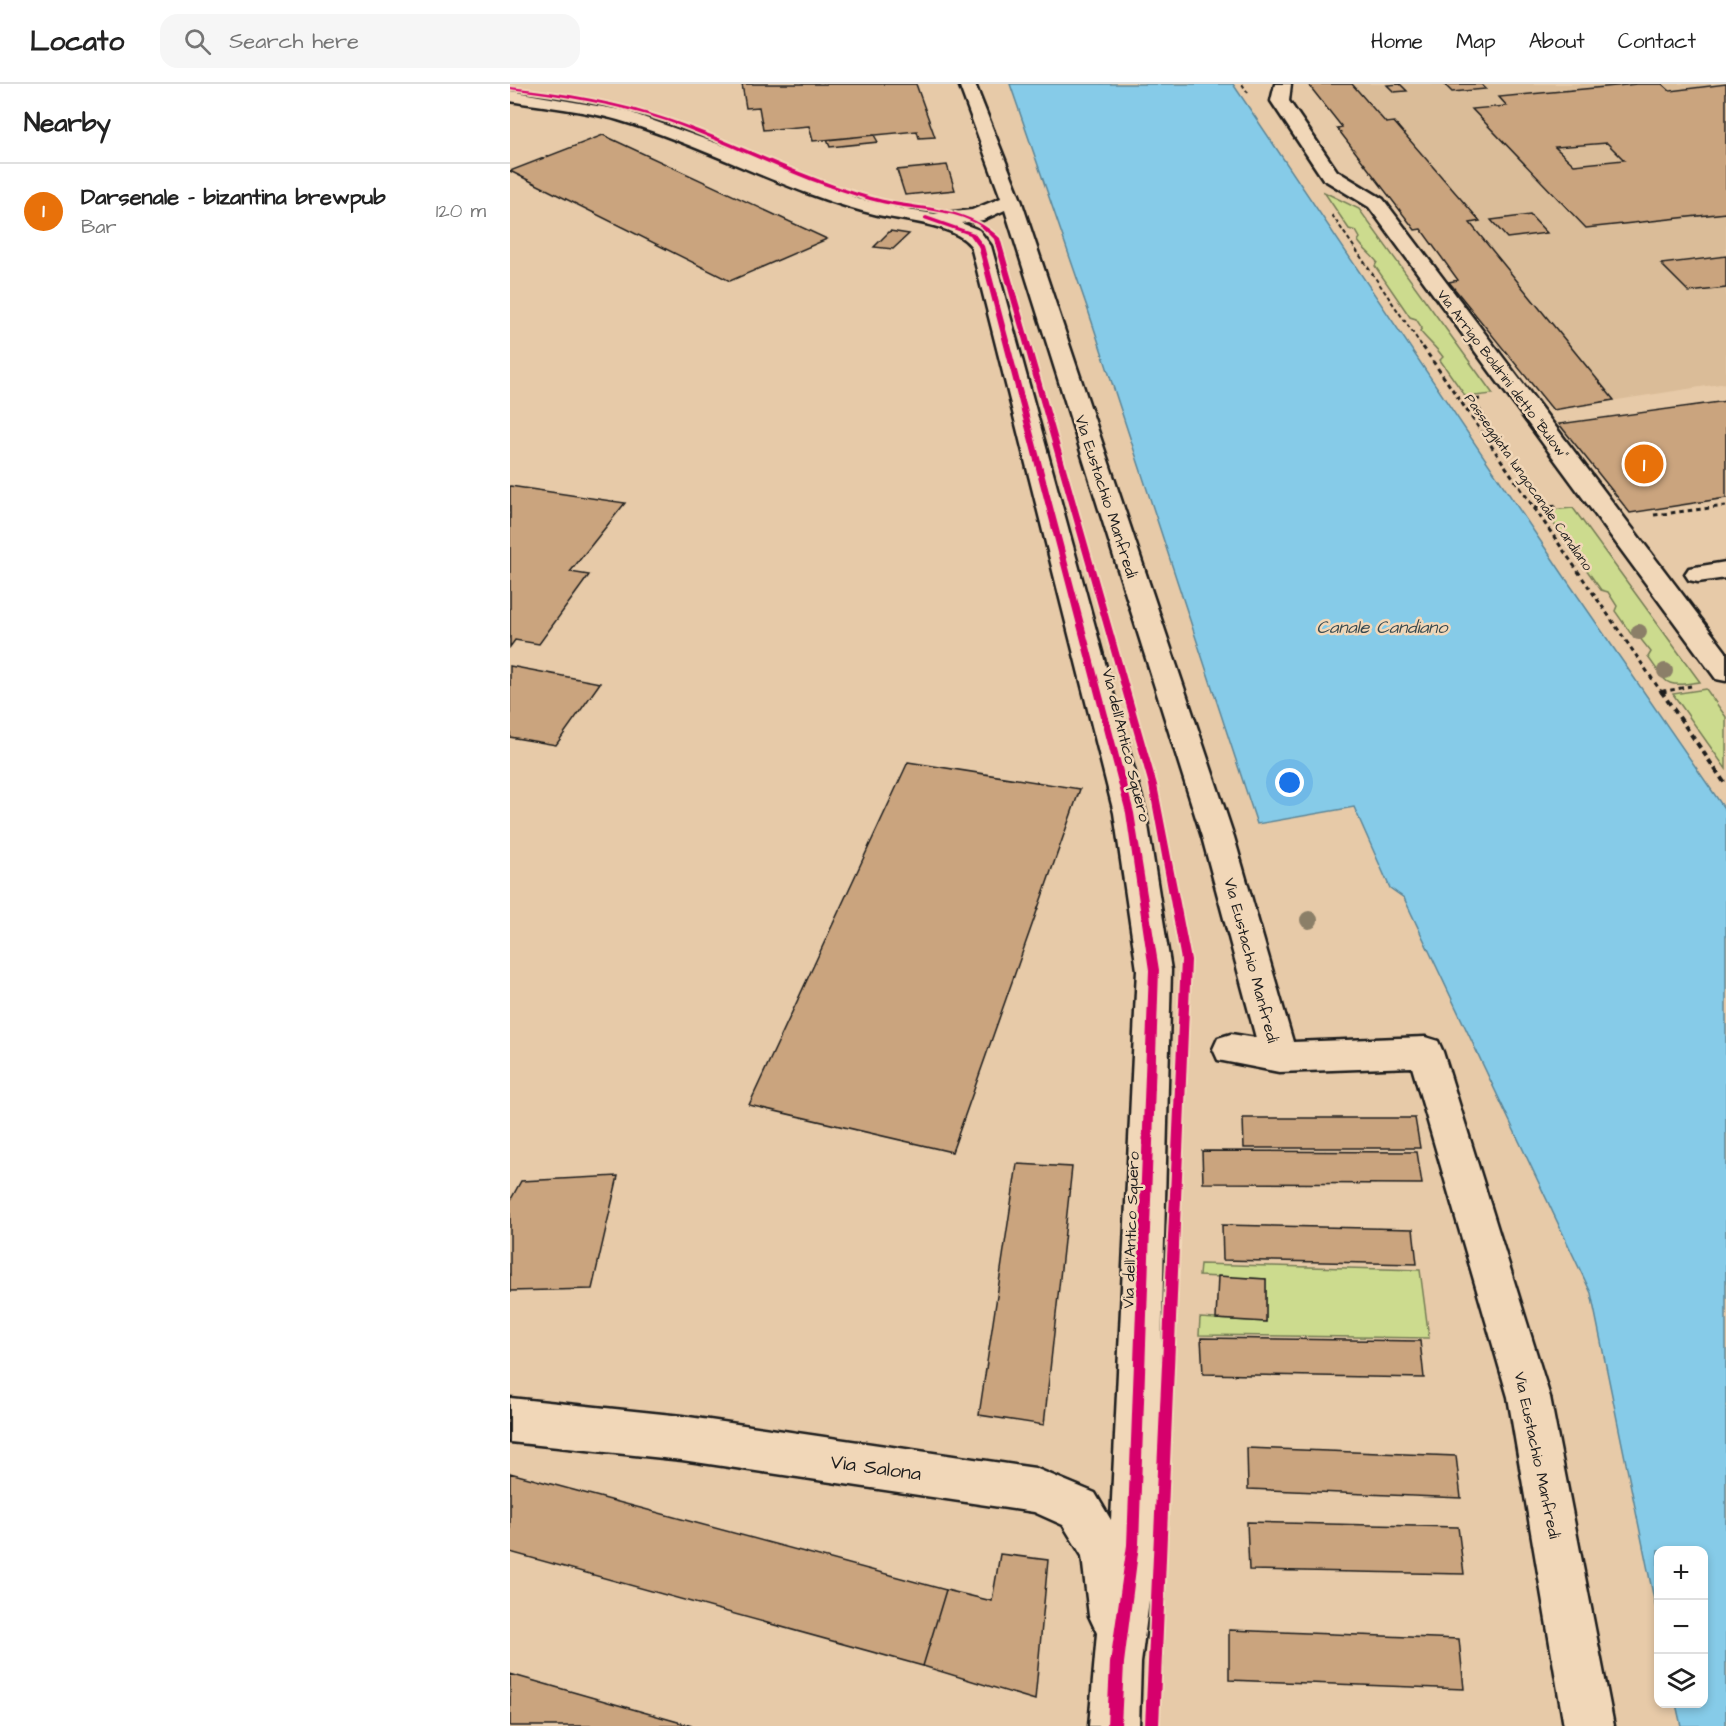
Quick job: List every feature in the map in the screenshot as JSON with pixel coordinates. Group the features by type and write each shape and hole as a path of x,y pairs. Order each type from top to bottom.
{"street":[{"name":"Via Eustachio Manfredi","path":"968,84 1011,200 1218,837 1279,1057 1425,1052 1529,1397 1589,1726"},
{"name":"Via Arrigo Boldrini detto \"Bulow\"","path":"1283,84 1280,101 1330,175 1376,203 1726,672"},
{"name":"Via dell'Antico Squero","path":"510,96 620,115 742,159 852,203 907,216 933,219 972,234 981,246 1130,813 1154,970 1133,1545 1117,1663 1114,1726"},
{"path":"933,219 976,216 1011,200"},
{"path":"1698,574 1726,570"},
{"path":"1231,1049 1279,1057"},
{"name":"Via Salona","path":"510,1420 682,1438 1035,1490 1079,1509 1104,1550 1117,1663"}],"path":[{"path":"1612,521 1726,506"},
{"path":"1534,508 1553,507"},
{"path":"1662,692 1693,686"}],"shaded area":[{"path":"1308,84 1726,84 1726,383 1553,410 1449,282 1458,280 1421,229 1415,230 1337,128 1342,127"}],"green space":[{"path":"1324,192 1359,209 1493,394 1466,397 1440,360 1443,357 1420,331 1422,328 1416,319 1410,317 1375,266 1377,262 1358,241 1360,238 1356,231 1349,229"},
{"path":"1573,508 1700,682 1673,684 1660,674 1648,657 1651,652 1639,637 1631,634 1615,611 1617,606 1608,592 1601,590 1547,514 1550,510"},
{"path":"1706,689 1726,717 1726,769 1673,694"},
{"path":"1200,1264 1420,1270 1429,1338 1199,1335 1200,1318 1266,1322 1266,1279 1199,1276"}],"water":[{"name":"Canale Candiano","path":"1010,84 1233,84 1568,582 1726,811 1726,1726 1681,1726 1677,1708 1708,1708 1708,1546 1654,1546 1654,1600 1591,1293 1404,898 1390,888 1354,807 1257,824 1088,310"}],"building":[{"path":"742,84 916,84 935,137 919,138 917,131 813,141 809,126 763,130 759,107 746,108"},
{"path":"1308,84 1352,84 1386,123 1394,122 1480,221 1470,223 1614,400 1553,410 1449,282 1458,280 1421,229 1415,230 1337,128 1342,127"},
{"path":"1400,84 1407,91 1394,92 1387,85"},
{"path":"1444,84 1481,84 1486,89 1452,92"},
{"path":"1637,84 1662,84 1670,91 1726,84 1726,213 1586,228 1472,109 1507,106 1499,97","holes":["1607,143 1624,160 1574,165 1555,147"]},
{"path":"603,135 827,239 730,281 510,171"},
{"path":"874,135 878,142 830,147 827,140"},
{"path":"947,165 955,190 905,195 897,170"},
{"path":"1530,215 1547,233 1507,238 1491,220"},
{"path":"890,231 909,234 893,249 874,247"},
{"path":"1726,256 1726,288 1689,292 1661,264"},
{"path":"1726,401 1726,498 1630,513 1559,424"},
{"path":"510,486 625,503 570,572 589,575 539,644 515,640 510,647"},
{"path":"510,666 600,683 556,745 510,737"},
{"path":"908,762 1080,789 952,1152 749,1105"},
{"path":"1243,1118 1415,1118 1420,1148 1244,1148"},
{"path":"1202,1151 1417,1152 1422,1184 1203,1183"},
{"path":"1017,1164 1072,1167 1044,1425 979,1415"},
{"path":"618,1176 592,1289 510,1291 510,1201 521,1181"},
{"path":"1222,1225 1413,1229 1417,1264 1223,1260"},
{"path":"1218,1276 1266,1279 1266,1322 1216,1319"},
{"path":"1201,1338 1420,1341 1424,1378 1203,1374"},
{"path":"1247,1448 1456,1456 1461,1498 1248,1489"},
{"path":"510,1473 946,1590 923,1666 510,1552"},
{"path":"1247,1522 1458,1527 1464,1574 1249,1570"},
{"path":"1000,1554 1048,1560 1035,1700 923,1666 946,1590 992,1601"},
{"path":"1229,1630 1459,1639 1464,1689 1229,1680"},
{"path":"510,1674 692,1726 510,1726"}],"cycle path":[{"path":"510,88 591,100 670,121 844,190 882,201 969,218 997,238 1153,785 1186,960 1152,1726"},
{"path":"926,218 972,234 981,246 1130,813 1154,970 1133,1545 1117,1663 1114,1726"}],"place":[{"name":"Darsenale - bizantina brewpub","path":"1644,464"}]}
